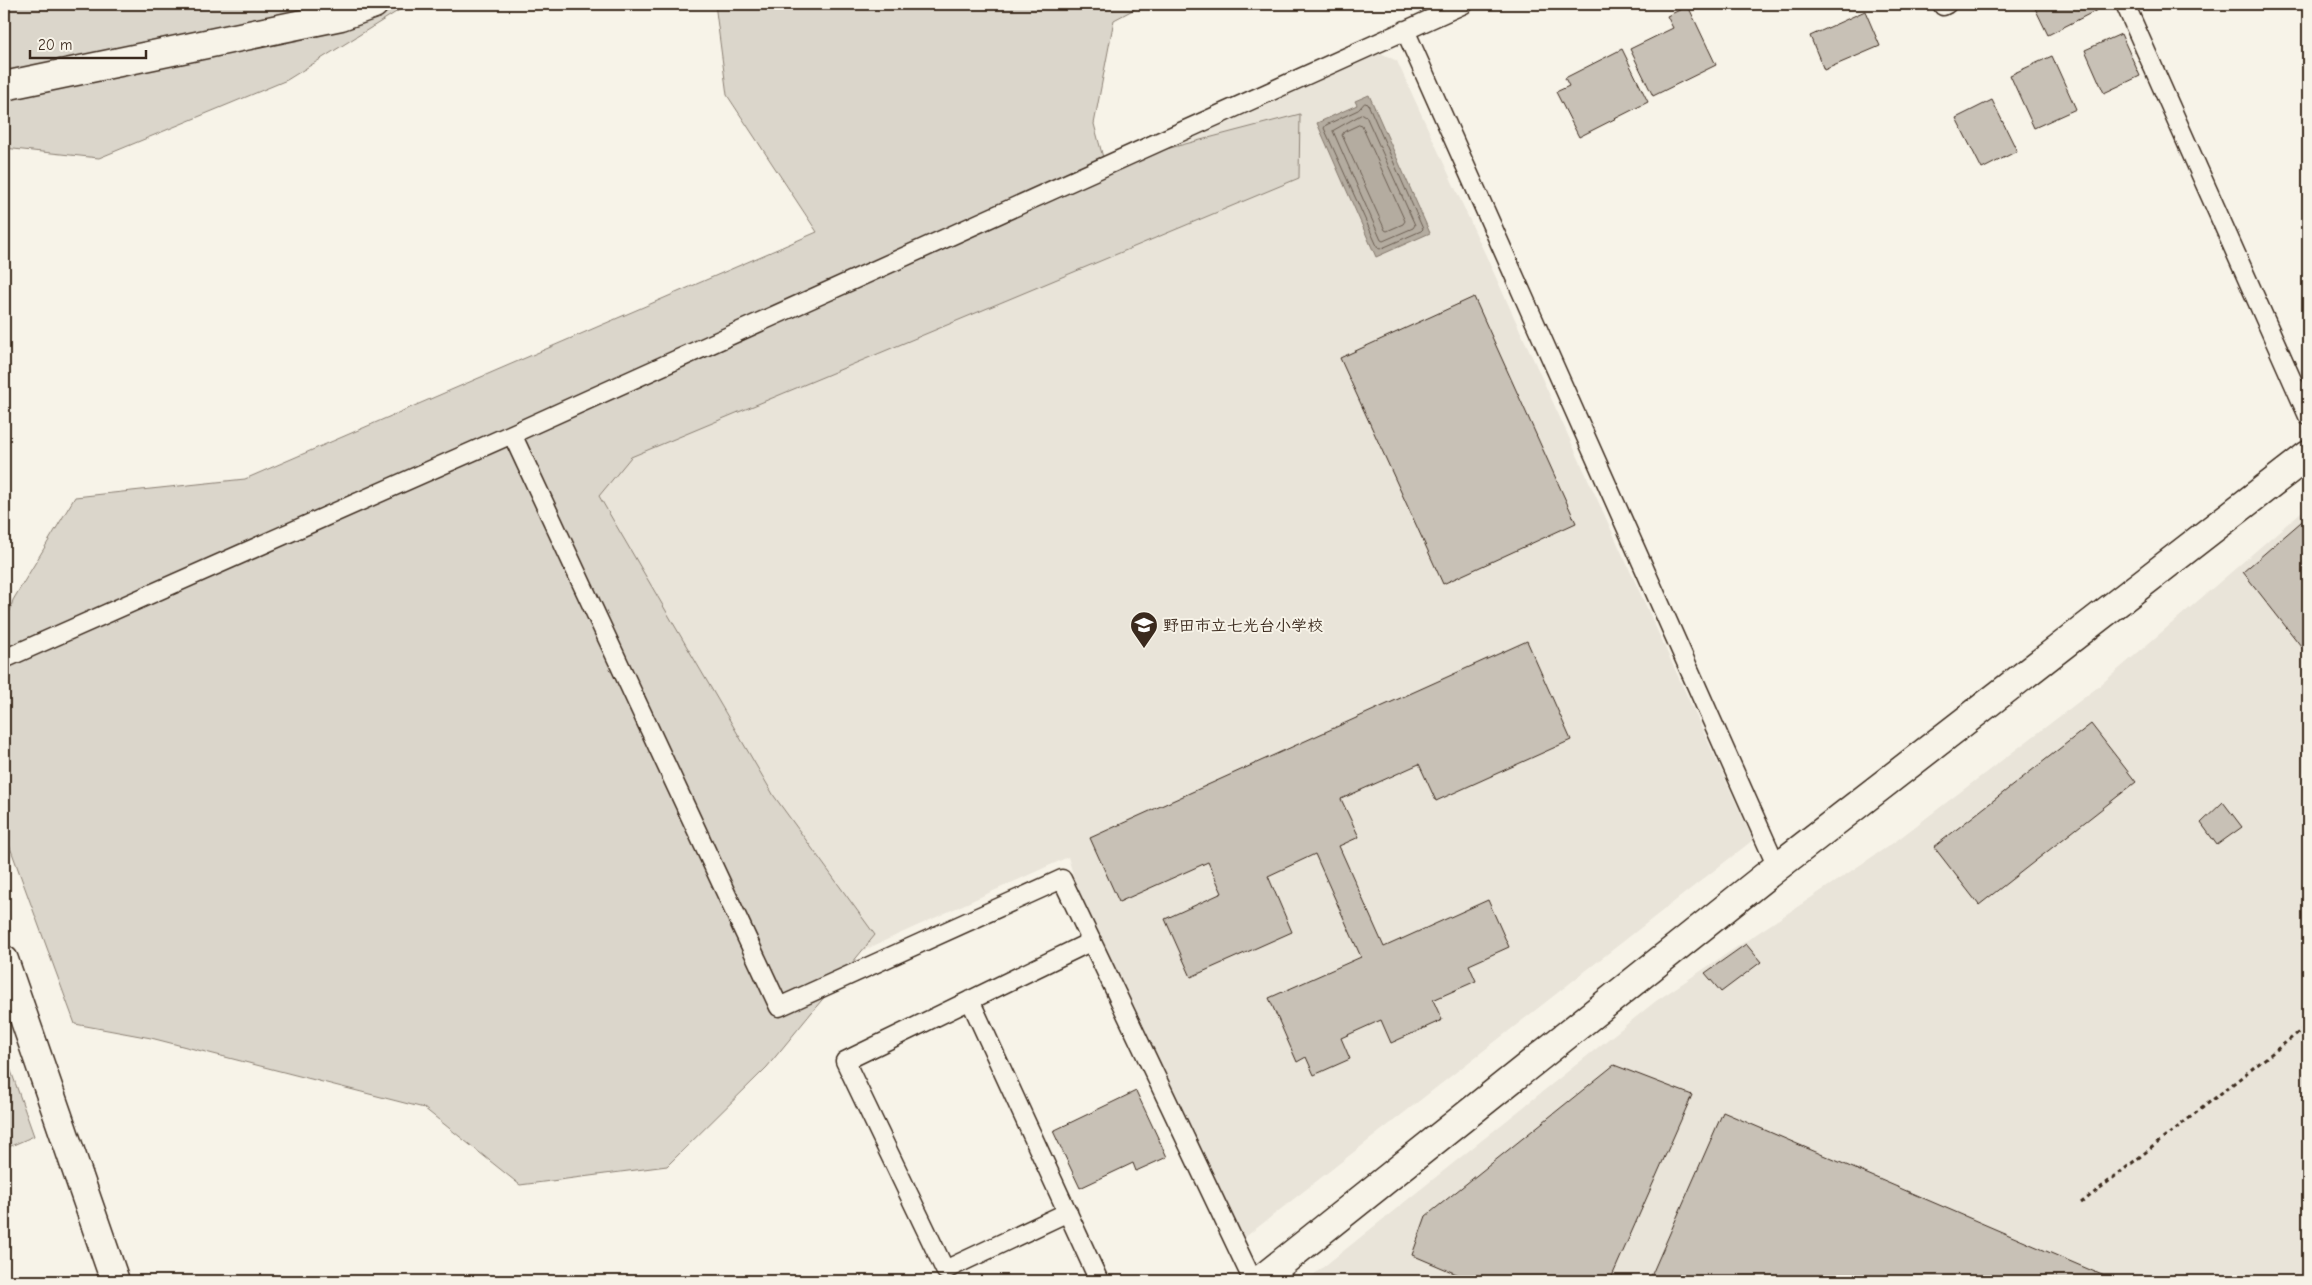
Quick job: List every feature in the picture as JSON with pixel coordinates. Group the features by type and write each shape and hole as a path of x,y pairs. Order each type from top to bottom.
{"street":[{"path":"4,86 341,16 374,4"},
{"path":"1259,1281 1777,867 2308,455"},
{"path":"4,960 115,1281"}],"lane":[{"path":"4,659 512,434 1464,4"},
{"path":"2125,4 2308,416"},
{"path":"1405,30 1777,867"},
{"path":"512,434 778,1007 1062,879 1253,1281"},
{"path":"1068,1212 945,1270 845,1061 1092,941"},
{"path":"970,1000 1099,1281"}],"path":[{"path":"2081,1203 2308,1025"}],"shaded area":[{"path":"4,4 409,4 287,80 99,158 4,148"},
{"path":"715,4 1144,4 1114,20 1094,124 1105,165 1300,114 1299,178 631,457 599,496 774,796 875,935 767,1067 667,1166 520,1185 424,1108 151,1038 75,1024 4,831 4,632 13,600 75,497 245,479 817,232 727,95"},
{"name":"野田市立七光台小学校","path":"1379,52 1397,61 1753,840 1244,1238 1092,941 1068,857 790,984 542,433"},
{"path":"2308,506 2308,1281 1312,1281 1312,1276 1656,1001 1896,841 2098,687"},
{"path":"4,1051 34,1136 4,1149"}],"water":[{"path":"1369,95 1430,233 1376,257 1317,123 1357,105 1355,101"}],"building":[{"path":"2033,4 2102,4 2103,7 2048,35"},
{"path":"1688,6 1716,65 1653,96 1630,49 1673,28 1667,16"},
{"path":"1865,11 1880,46 1824,70 1810,36"},
{"path":"2121,34 2140,76 2104,93 2085,50"},
{"path":"1622,49 1648,102 1579,137 1556,92 1569,86 1565,78"},
{"path":"2052,56 2076,109 2034,128 2010,75"},
{"path":"1992,100 2017,151 1982,169 1956,118"},
{"path":"1474,297 1576,523 1443,584 1340,358"},
{"path":"2308,516 2308,655 2243,572"},
{"path":"1527,641 1571,740 1436,801 1419,764 1341,799 1359,837 1339,846 1384,947 1488,900 1509,947 1469,965 1476,981 1433,1000 1442,1020 1391,1043 1381,1020 1341,1038 1350,1059 1314,1075 1306,1057 1297,1062 1269,998 1361,957 1315,854 1268,876 1292,932 1191,977 1165,919 1222,893 1208,862 1119,902 1090,838"},
{"path":"2091,724 2136,782 1979,905 1934,847"},
{"path":"2223,802 2242,827 2217,845 2201,823"},
{"path":"1746,944 1761,962 1721,992 1705,973"},
{"path":"1614,1065 1692,1095 1610,1281 1473,1281 1412,1255 1426,1216"},
{"path":"1136,1091 1167,1157 1136,1171 1133,1163 1080,1188 1053,1131"},
{"path":"1723,1112 2067,1260 2116,1281 1649,1281"}],"place":[{"name":"野田市立七光台小学校","path":"1144,649"}]}
